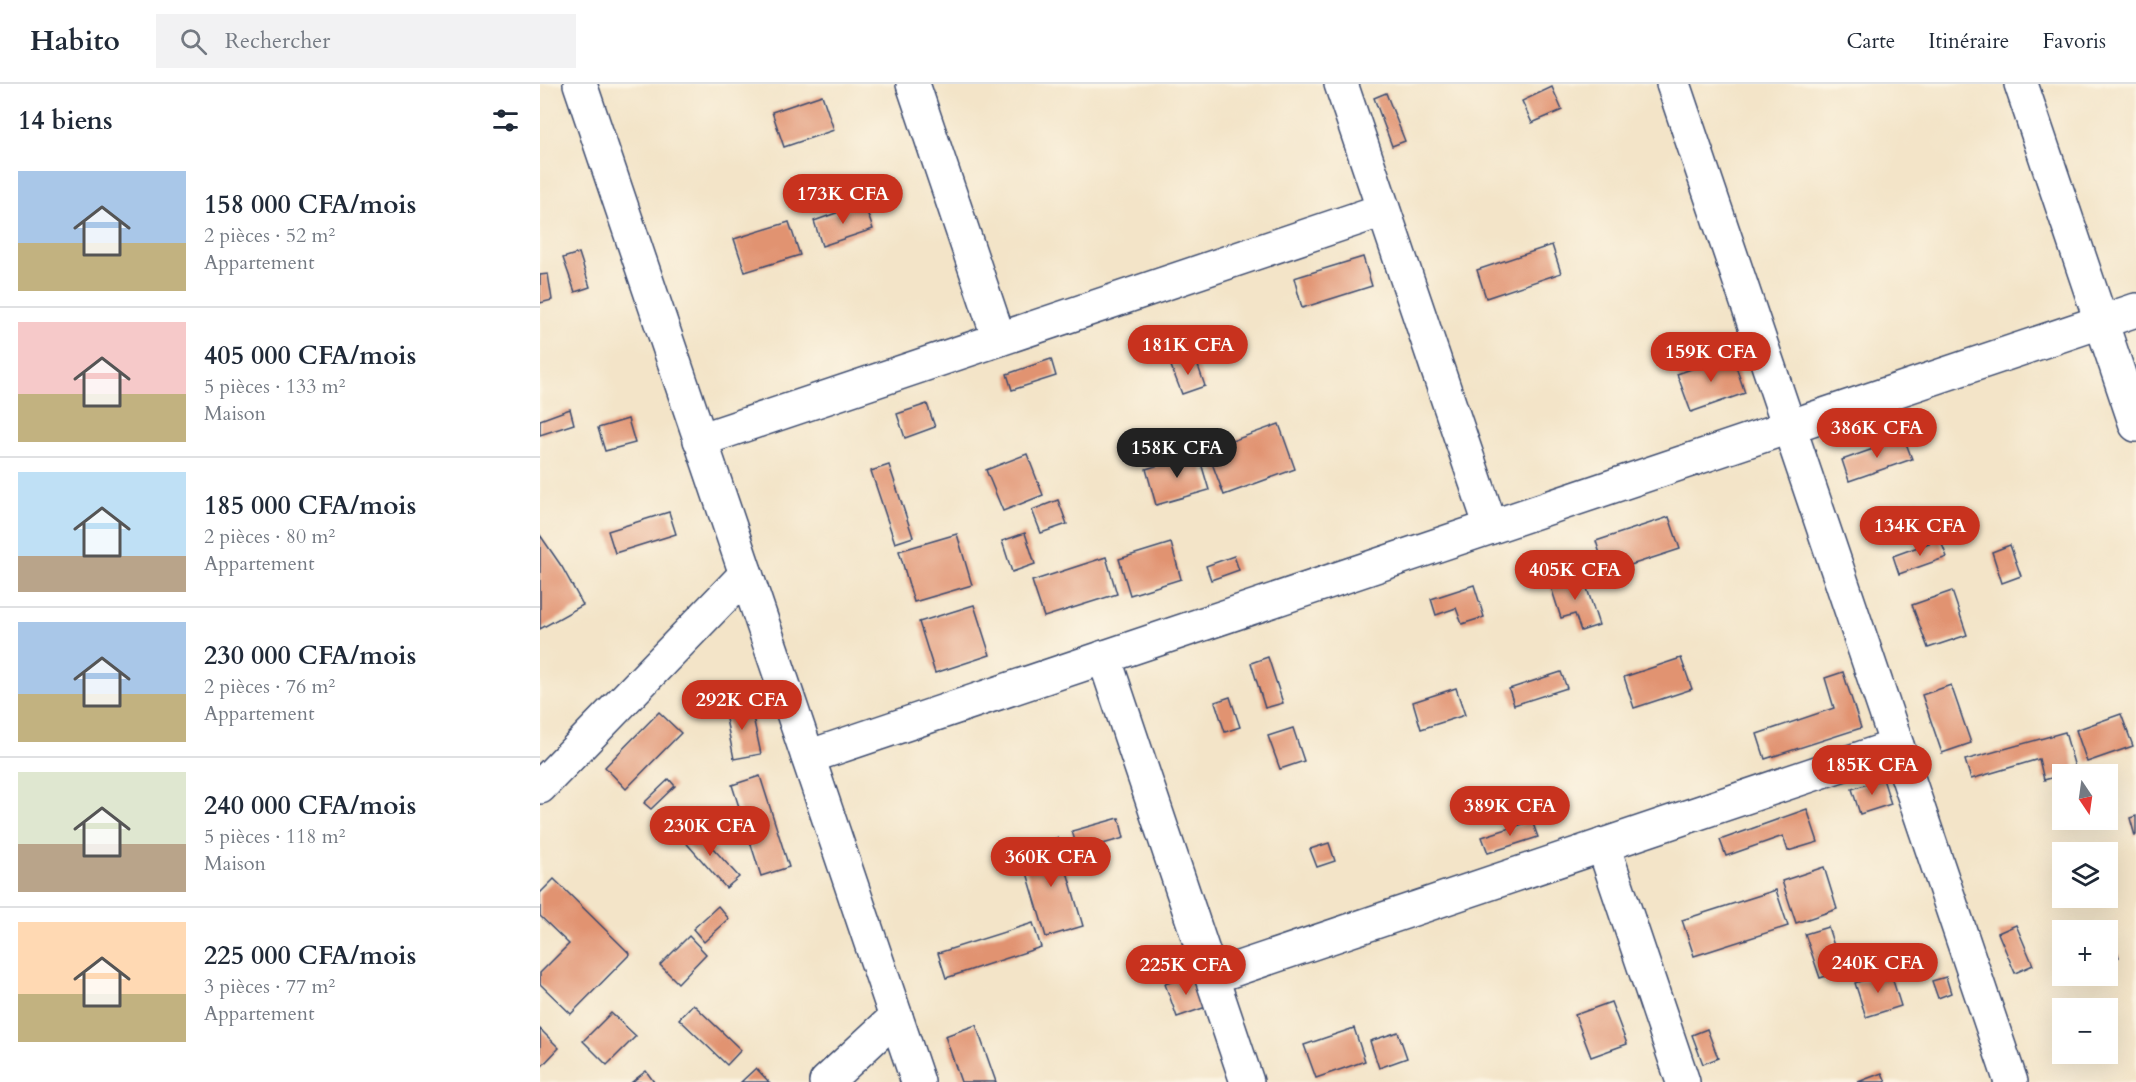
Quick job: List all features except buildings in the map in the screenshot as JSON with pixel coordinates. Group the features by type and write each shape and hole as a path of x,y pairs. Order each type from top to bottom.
{"street":[{"path":"580,84 918,1082"},
{"path":"913,84 999,339"},
{"path":"1341,84 1491,527"},
{"path":"1673,84 2011,1082"},
{"path":"2021,84 2136,425"},
{"path":"700,440 1383,210"},
{"path":"808,757 2136,309"},
{"path":"540,787 746,574"},
{"path":"1104,657 1247,1082"},
{"path":"1212,977 1897,746"},
{"path":"1603,844 1683,1082"},
{"path":"826,1082 896,1017"}]}
